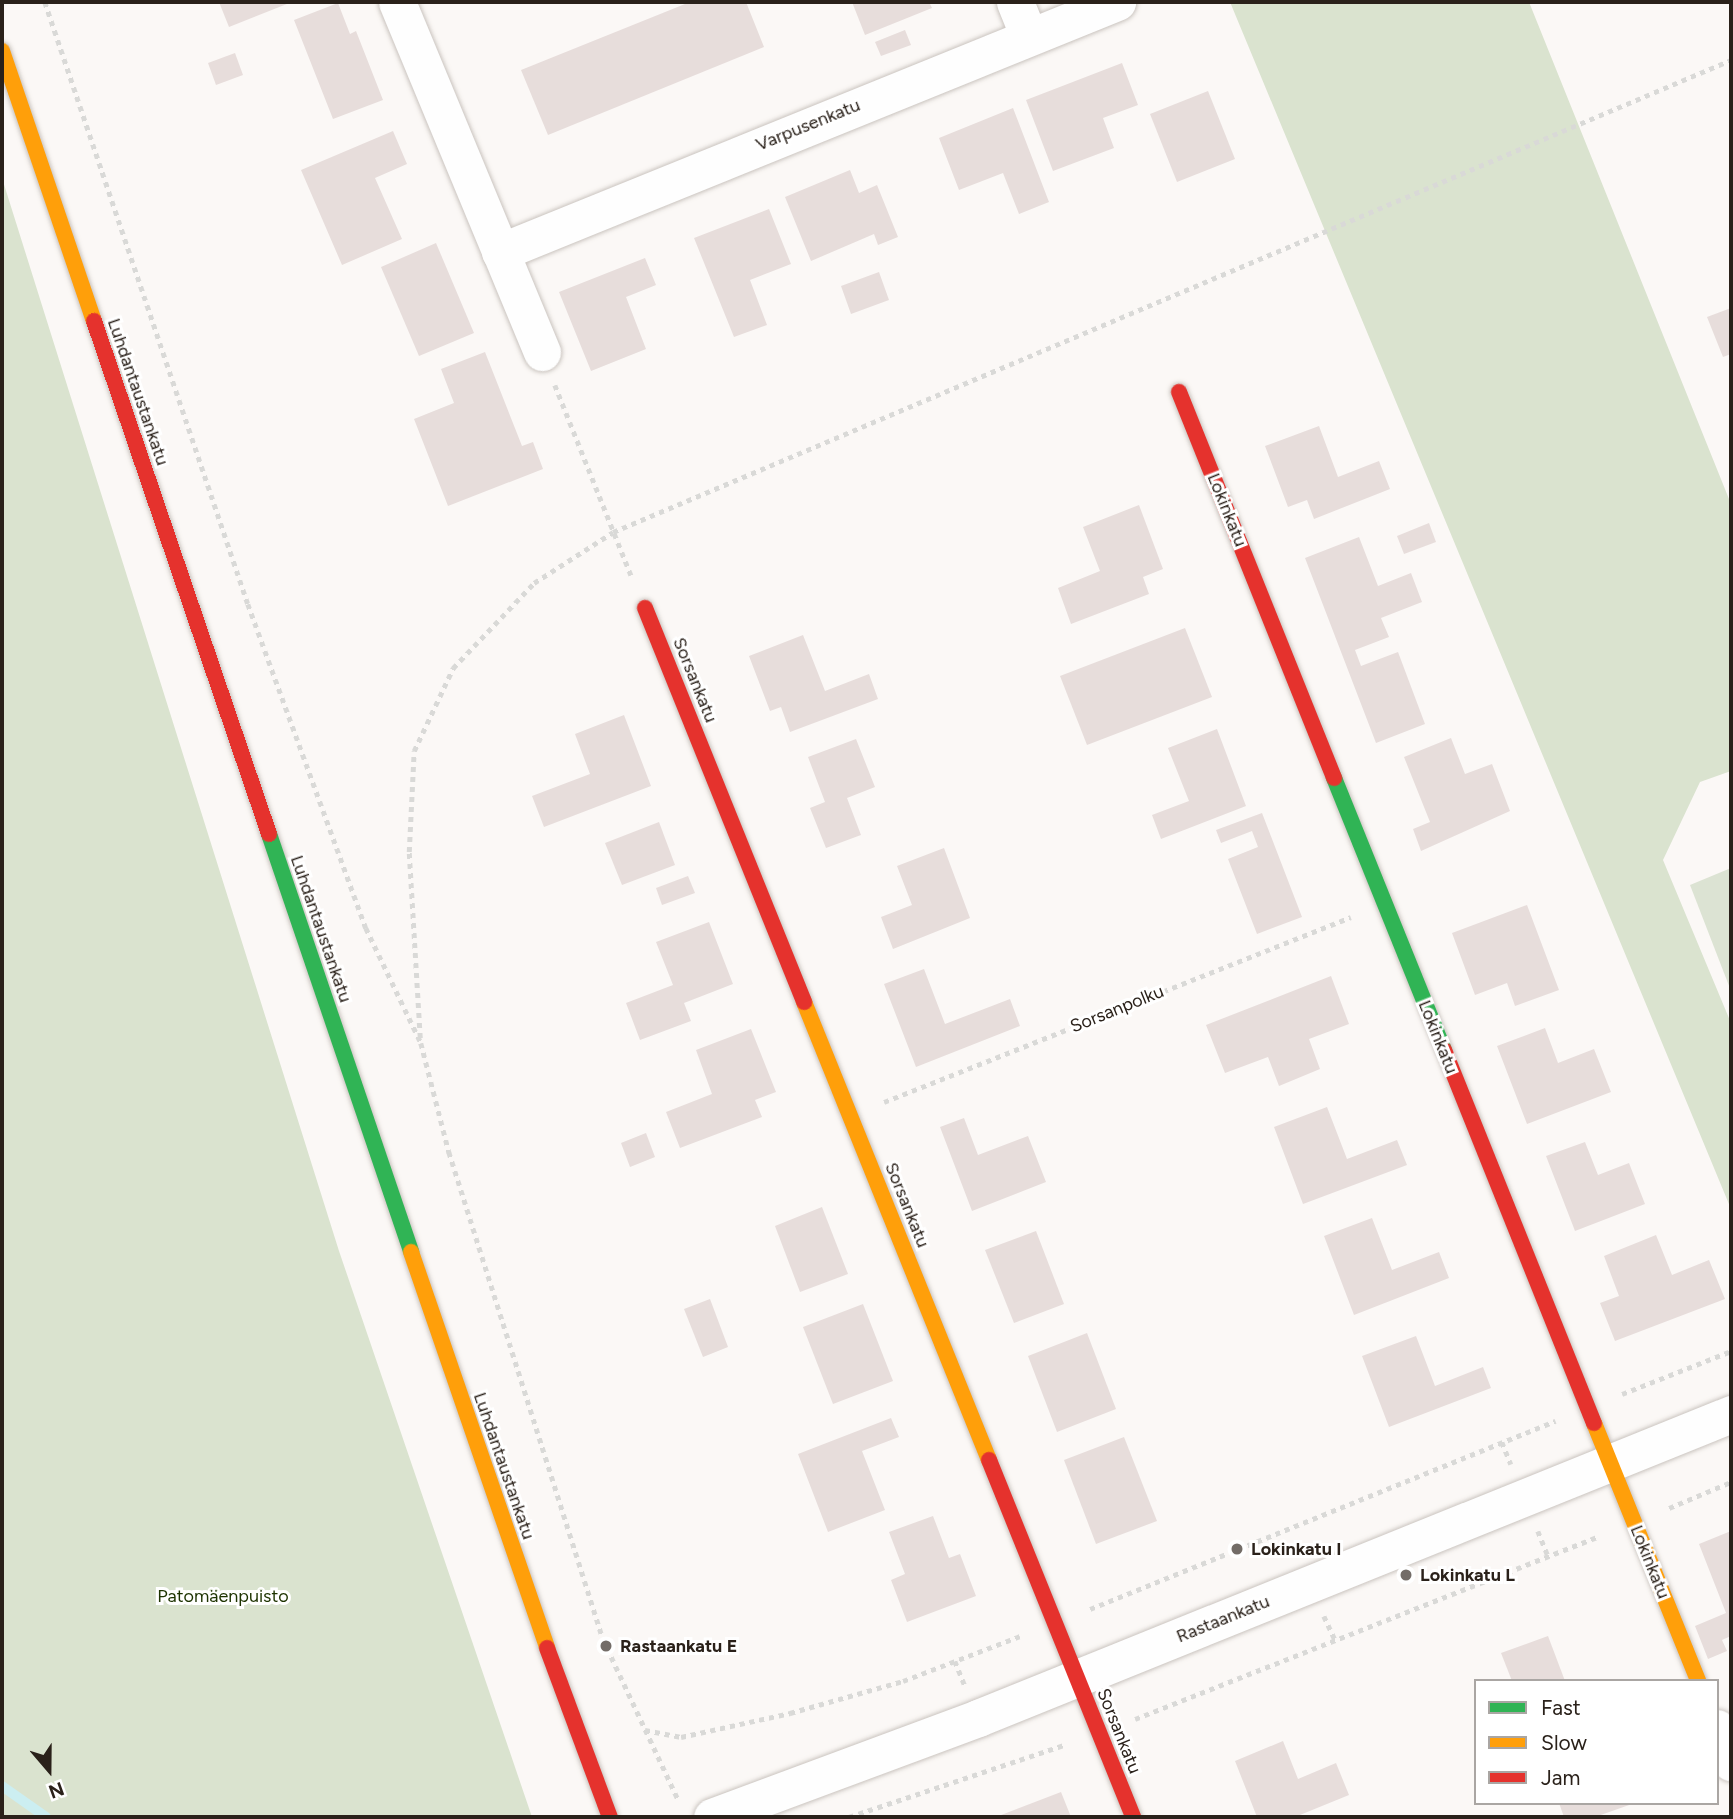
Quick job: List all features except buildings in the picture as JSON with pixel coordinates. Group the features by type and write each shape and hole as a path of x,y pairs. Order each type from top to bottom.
{"street":[{"path":"397,2 542,352"},
{"name":"Varpusenkatu","path":"500,252 1022,18 1117,2"},
{"name":"Luhdantaustankatu","path":"2,51 527,1594 610,1817"},
{"name":"Lokinkatu","path":"1180,392 1608,1464 1697,1679"},
{"name":"Sorsankatu","path":"645,608 1133,1817"},
{"name":"Rastaankatu","path":"696,1811 1077,1678 1731,1414"},
{"path":"1719,1733 1731,1762"}],"path":[{"path":"45,2 248,604 366,928 421,1043"},
{"path":"696,1811 645,1730 603,1639 449,1152 421,1043 409,852 414,751 453,668 534,583 613,532 1731,60"},
{"path":"542,352 645,608"},
{"name":"Sorsanpolku","path":"850,1115 1384,904"},
{"path":"645,1730 681,1737 790,1713 903,1681 1731,1351"},
{"path":"849,1817 1099,1733 1731,1482"},
{"path":"1321,1609 1335,1640"}],"green space":[{"path":"1230,2 1529,2 1731,504 1731,771 1700,782 1663,860 1731,1023 1731,1209"},
{"name":"Patomäenpuisto","path":"2,178 339,1251 532,1817 2,1817"},
{"path":"1731,868 1731,991 1690,885"}],"waterway":[{"path":"2,1786 46,1817"}],"traffic: fast":[{"path":"1334,778 1444,1050"},
{"path":"269,834 411,1252"}],"traffic: slow":[{"path":"2,51 94,321"},
{"path":"804,1002 989,1460"},
{"path":"411,1252 547,1648"},
{"path":"1594,1423 1697,1679"}],"traffic: jam":[{"path":"94,321 269,834"},
{"path":"1179,392 1334,778"},
{"path":"645,608 804,1002"},
{"path":"1444,1050 1594,1423"},
{"path":"989,1460 1133,1817"},
{"path":"547,1648 610,1817"}],"place":[{"name":"Lokinkatu I","path":"1237,1549"},
{"name":"Lokinkatu L","path":"1406,1575"},
{"name":"Rastaankatu E","path":"606,1646"}]}
